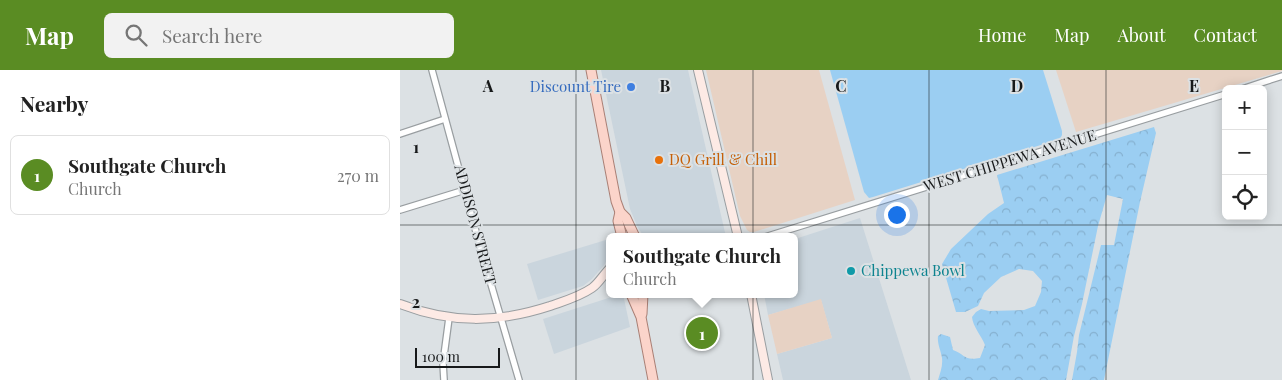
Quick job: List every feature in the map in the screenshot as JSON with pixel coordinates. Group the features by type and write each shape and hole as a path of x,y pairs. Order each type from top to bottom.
{"main road":[{"path":"591,70 616,201 620,212 626,218 633,233"},
{"path":"620,212 618,221 621,233"},
{"path":"634,298 641,317 653,380"},
{"path":"641,317 643,298"}],"street":[{"name":"ADDISON STREET","path":"432,70 500,318 519,380"},
{"path":"698,70 737,233"},
{"path":"1254,85 1282,76"},
{"name":"WEST CHIPPEWA AVENUE","path":"778,233 1222,95"},
{"path":"400,134 445,119"},
{"path":"400,210 465,190"},
{"path":"400,304 427,314 450,318 500,318 526,313 580,295 598,283 606,273"},
{"path":"598,283 606,282"},
{"path":"752,298 768,380"},
{"path":"444,380 443,363 450,318"}],"shaded area":[{"path":"601,70 688,70 725,233 641,233 630,209"},
{"path":"706,70 819,70 855,200 754,232 747,230 740,216"},
{"path":"1056,70 1282,70 1235,85 1222,85 1222,89 1076,132"},
{"path":"860,218 911,380 783,380 777,354 832,338 821,300 768,315 765,298 798,298 798,238"},
{"path":"606,240 606,262 592,279 583,286 538,300 527,264"},
{"path":"609,298 624,298 630,327 554,354 543,319"},
{"path":"821,299 832,338 777,354 768,315"}],"green space":[{"path":"830,70 1043,70 1062,135 1060,139 869,198 864,192"},
{"path":"1154,127 1156,133 1104,380 1072,380 1079,335 1101,245 1114,245 1123,199 1107,195 1098,226 1066,380 938,380 942,355 938,336 941,334 950,337 953,350 965,357 971,359 980,358 985,345 973,321 972,317 976,312 981,309 989,311 1024,310 1035,306 1041,292 1042,281 1033,271 1019,269 1001,277 984,293 978,306 965,312 956,312 942,264 951,249 988,214 1004,203 997,175"}],"place":[{"name":"Discount Tire","path":"631,87"},
{"name":"DQ Grill & Chill","path":"659,160"},
{"name":"Chippewa Bowl","path":"851,271"},
{"name":"Southgate Church","path":"702,333"}]}
